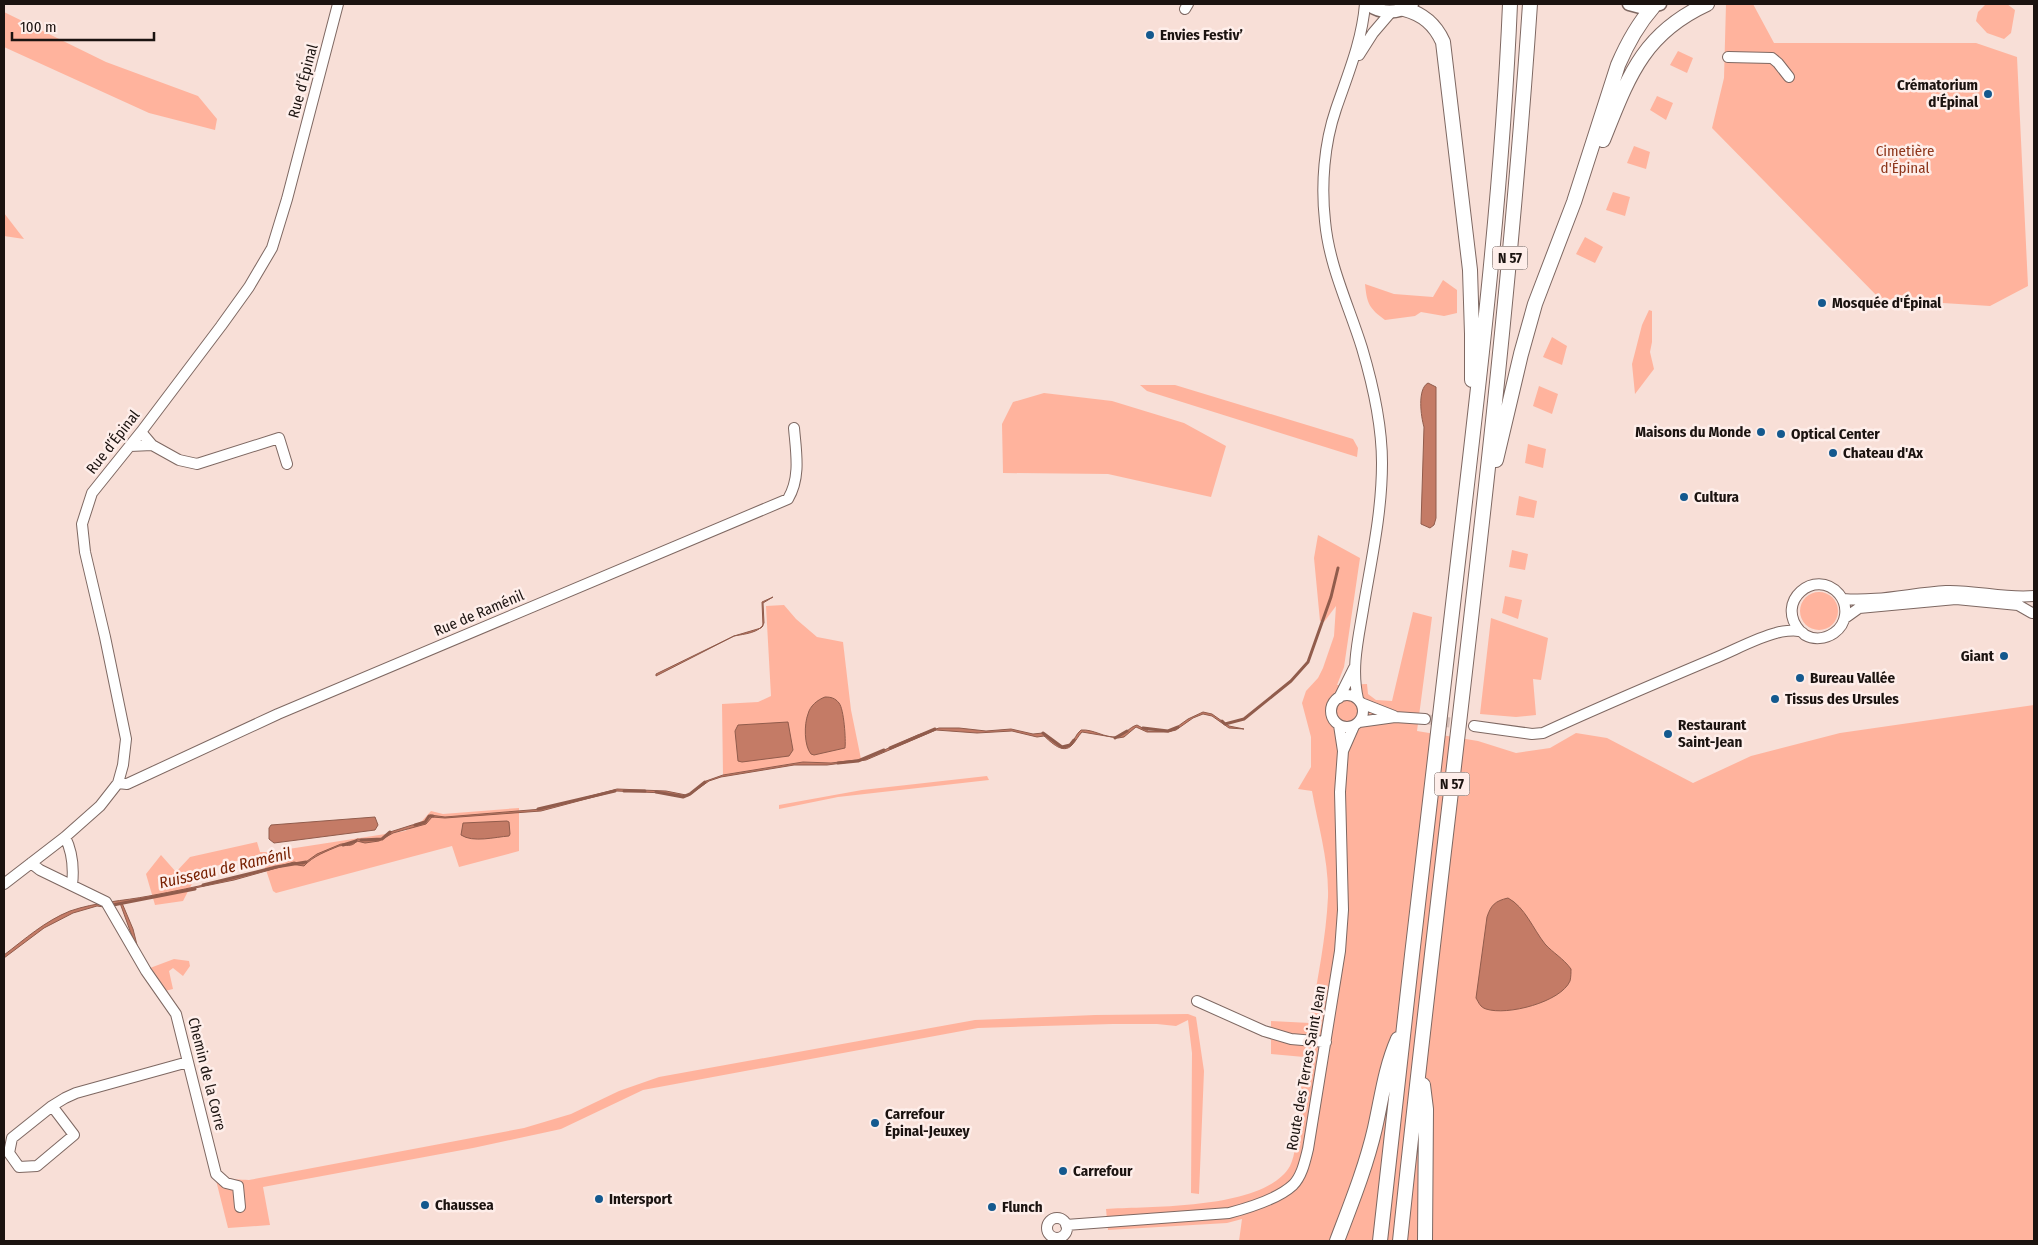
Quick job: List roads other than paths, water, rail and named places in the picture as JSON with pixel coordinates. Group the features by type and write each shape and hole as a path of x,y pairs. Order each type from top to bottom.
{"highway":[{"name":"N 57","path":"1380,1241 1496,226 1506,95 1510,4"},
{"name":"N 57","path":"1400,1241 1484,512 1521,130 1530,4"},
{"path":"1574,202 1601,145 1625,86 1640,59 1656,39 1669,27 1680,18 1707,4"},
{"path":"1484,512 1521,354 1535,304 1574,202 1618,65 1644,17 1656,5"},
{"path":"1402,8 1417,12 1427,20 1437,29 1443,42 1470,270 1474,423"},
{"path":"1337,1241 1355,1193 1375,1129 1388,1060 1403,1027"},
{"path":"1420,1057 1426,1108 1425,1241"}],"main road":[{"path":"1367,4 1377,10 1402,8"},
{"path":"1629,4 1644,8 1656,5"}],"street":[{"name":"Rue d’Épinal","path":"4,884 65,837 100,806 118,784 123,765 126,739 85,552 82,524 92,493 141,432 243,295 272,248 287,199 338,4"},
{"path":"1367,4 1353,64 1335,111 1327,152 1324,189 1325,221 1331,258 1361,347 1374,393 1382,460 1382,497 1354,667 1339,698 1332,706 1331,712 1332,717 1339,725 1349,727 1394,717 1425,719"},
{"path":"1353,64 1373,33 1402,8"},
{"path":"1728,57 1772,58 1778,63 1788,78"},
{"name":"Rue de Raménil","path":"118,784 127,784 278,714 788,499 794,487 797,468 794,428"},
{"path":"141,432 152,445 179,460 197,464 279,438 287,464"},
{"path":"130,446 152,445"},
{"path":"1800,631 1792,616 1794,599 1799,592 1814,584 1831,587 1843,599 1845,618"},
{"path":"1843,599 1858,600 1946,591 1975,592 2020,598 2034,596 2033,616"},
{"path":"1474,726 1532,734 1543,733 1650,685 1776,633 1800,631 1812,637 1826,637 1838,630 1845,618 1859,608 1956,599 2018,605 2033,616"},
{"path":"1776,633 1792,616"},
{"path":"1354,667 1359,701 1363,713 1355,727"},
{"path":"1339,698 1350,696 1394,717"},
{"name":"Route des Terres Saint Jean","path":"1066,1225 1229,1213 1255,1205 1293,1185 1305,1162 1340,951 1343,910 1340,792 1343,751 1339,725"},
{"name":"Route des Terres Saint Jean","path":"1343,751 1355,727"},
{"path":"65,837 70,848 74,868 72,886"},
{"name":"Chemin de la Corre","path":"31,863 40,870 109,906 146,971 176,1014 216,1174 226,1183 238,1186 240,1207"},
{"path":"1197,1001 1264,1031 1291,1039 1326,1042"},
{"path":"52,1106 74,1135 37,1166 19,1167 8,1153 12,1138 52,1106 76,1093 188,1062"}],"waterway":[{"name":"Ruisseau de Raménil","path":"1222,721 1225,724 1244,719 1291,681 1308,662 1331,597 1338,568"},
{"name":"Ruisseau de Raménil","path":"1143,728 1168,731 1178,727"},
{"name":"Ruisseau de Raménil","path":"890,748 935,729"},
{"name":"Ruisseau de Raménil","path":"1115,738 1127,731"},
{"name":"Ruisseau de Raménil","path":"1043,733 1062,747 1070,745 1074,740"},
{"name":"Ruisseau de Raménil","path":"838,763 858,761 884,750"},
{"name":"Ruisseau de Raménil","path":"656,792 683,797 705,782"},
{"name":"Ruisseau de Raménil","path":"538,809 615,791"},
{"name":"Ruisseau de Raménil","path":"624,791 645,791"},
{"name":"Ruisseau de Raménil","path":"415,825 425,822 429,816 433,816"},
{"name":"Ruisseau de Raménil","path":"361,840 382,839 390,832"},
{"name":"Ruisseau de Raménil","path":"343,845 356,841"},
{"name":"Ruisseau de Raménil","path":"203,885 276,867 306,862"},
{"name":"Ruisseau de Raménil","path":"113,905 195,889"}],"tunnel":[{"path":"1425,719 1474,726"}],"place":[{"name":"Envies Festiv’","path":"1150,35"},
{"name":"Crématorium d'Épinal","path":"1988,94"},
{"name":"Mosquée d'Épinal","path":"1822,303"},
{"name":"Maisons du Monde","path":"1761,432"},
{"name":"Optical Center","path":"1781,434"},
{"name":"Chateau d'Ax","path":"1833,453"},
{"name":"Cultura","path":"1684,497"},
{"name":"Giant","path":"2004,656"},
{"name":"Bureau Vallée","path":"1800,678"},
{"name":"Tissus des Ursules","path":"1775,699"},
{"name":"Restaurant Saint-Jean","path":"1668,734"},
{"name":"Carrefour Épinal-Jeuxey","path":"875,1123"},
{"name":"Carrefour","path":"1063,1171"},
{"name":"Intersport","path":"599,1199"},
{"name":"Chaussea","path":"425,1205"},
{"name":"Flunch","path":"992,1207"}],"park label":[{"name":"Cimetière d'Épinal","path":"1905,160"}]}
